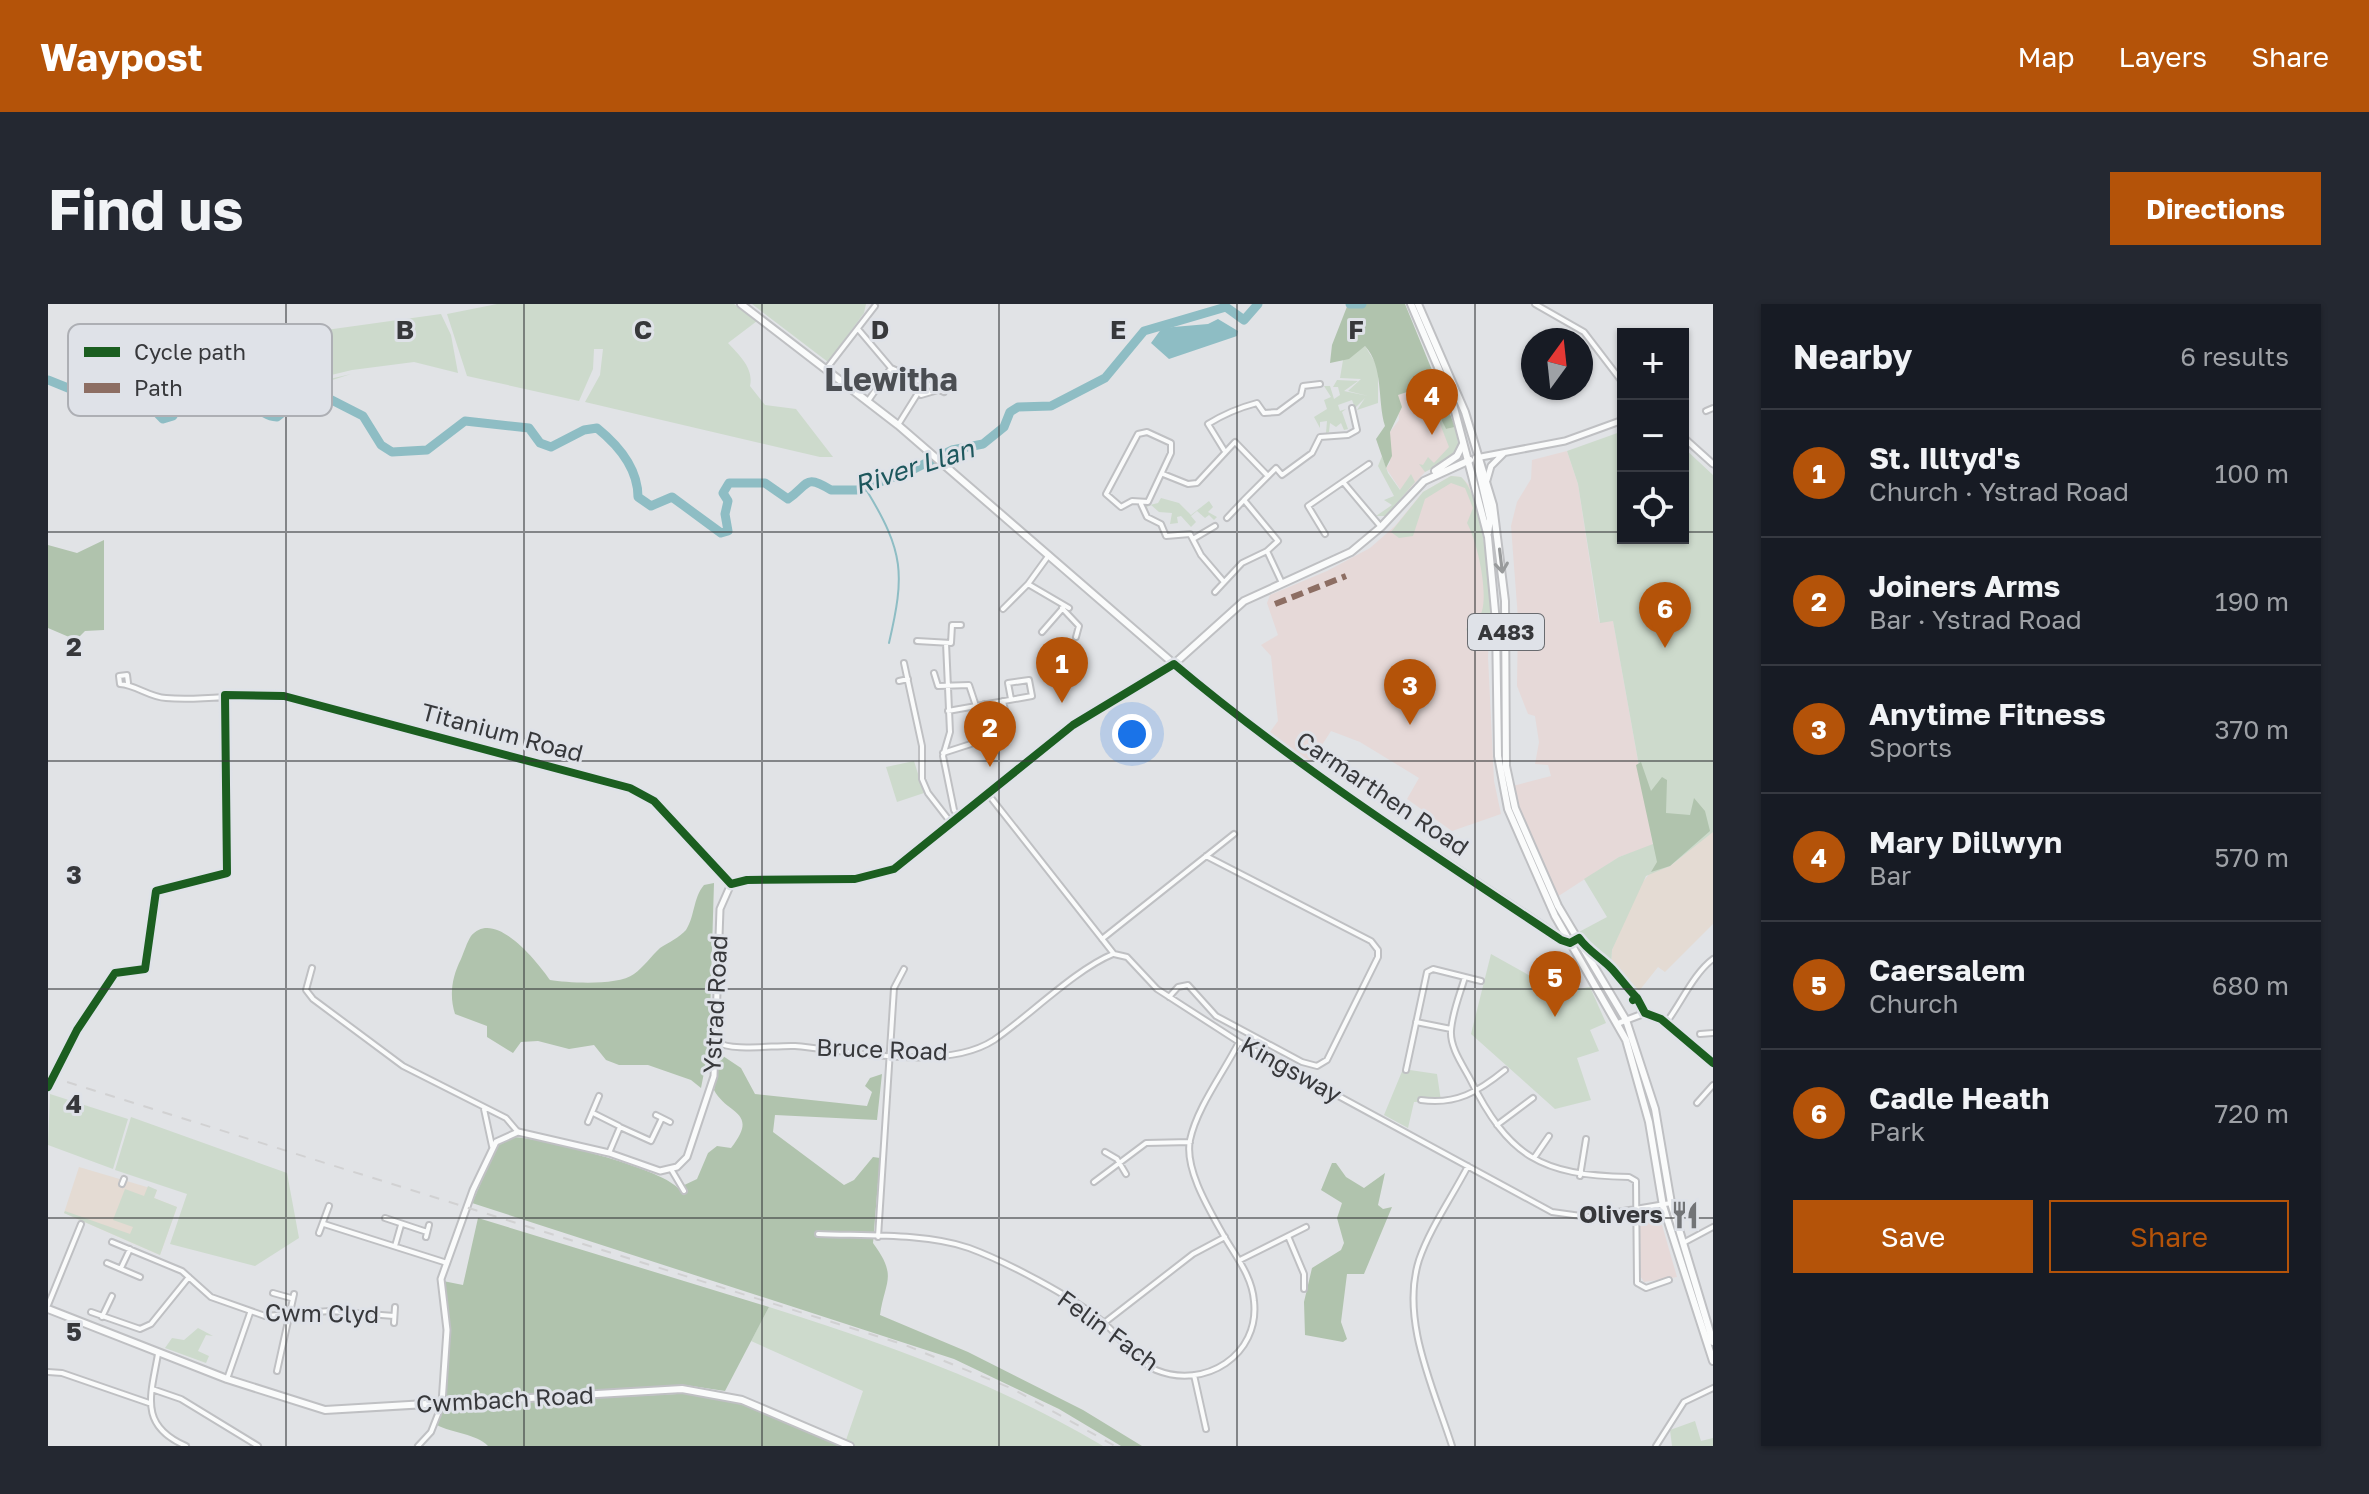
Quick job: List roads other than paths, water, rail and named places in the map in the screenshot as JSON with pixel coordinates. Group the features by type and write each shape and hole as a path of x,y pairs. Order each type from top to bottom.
{"main road":[{"name":"A483","path":"1411,304 1452,400 1464,439 1487,480 1504,589 1510,787 1543,875 1573,942"},
{"name":"A483","path":"1418,304 1476,458 1494,579 1502,788 1537,881 1573,942"},
{"name":"Carmarthen Road","path":"742,305 898,425 1174,664"},
{"path":"1174,664 1244,601 1351,552 1381,527 1430,476 1457,456 1464,439"},
{"path":"1430,476 1476,458"},
{"name":"Carmarthen Road","path":"1573,942 1623,1022 1655,1109 1667,1204 1713,1361"},
{"name":"Carmarthen Road","path":"1667,1204 1683,1243 1713,1342"},
{"name":"Cwmbach Road","path":"48,1307 158,1354 325,1410 697,1390 742,1400 850,1446"}],"street":[{"path":"1535,304 1584,332 1617,375"},
{"path":"827,368 875,306"},
{"path":"858,329 891,368 944,392"},
{"path":"868,401 891,368"},
{"path":"1224,450 1208,424 1235,408 1257,403 1264,413 1278,412 1301,395 1303,386 1300,380"},
{"path":"1303,386 1320,384"},
{"path":"898,425 921,395 923,385"},
{"path":"921,395 938,390"},
{"path":"1227,518 1276,468 1282,475 1312,453 1320,437 1348,435 1357,430 1352,408"},
{"path":"1706,411 1713,408"},
{"path":"1476,458 1565,441 1617,422"},
{"path":"1147,432 1171,443 1163,474 1148,502 1141,504 1132,501 1121,507 1106,494 1138,434 1147,432"},
{"path":"1348,435 1352,441"},
{"path":"1163,474 1188,484 1197,483 1224,450 1235,442 1267,475"},
{"path":"1689,442 1713,464"},
{"path":"1487,480 1491,466 1504,453"},
{"path":"1325,534 1308,506 1369,464"},
{"path":"1343,482 1381,527"},
{"path":"1215,592 1242,563 1267,551 1278,541 1244,500"},
{"path":"1141,504 1147,517 1161,524 1166,536 1187,533 1224,582"},
{"path":"1193,539 1215,526"},
{"path":"1267,551 1282,583"},
{"path":"1003,609 1028,584 1049,555"},
{"path":"1028,584 1065,607 1079,626 1076,637"},
{"path":"1042,632 1065,607"},
{"path":"917,641 951,643 952,625 961,625"},
{"path":"946,643 945,686 950,732 943,753 954,810 960,818"},
{"path":"904,663 922,746 922,779 928,793 952,824"},
{"path":"731,884 881,875 899,867 1075,723 1174,664"},
{"name":"Carmarthen Road","path":"1174,664 1237,717 1325,780 1545,929 1573,942"},
{"path":"934,673 936,685 969,685 976,706"},
{"path":"899,681 908,679"},
{"path":"948,711 1032,696 1029,680 1008,683 1011,699"},
{"name":"Titanium Road","path":"128,683 164,698 284,696 630,788 654,801 731,884"},
{"path":"48,1087 99,992 115,973 145,969 156,891 227,873 225,695"},
{"path":"1003,701 1008,724"},
{"path":"984,704 989,720"},
{"path":"943,753 977,742"},
{"name":"Kingsway","path":"988,794 1114,954 1127,957 1148,982 1169,998 1239,1042 1552,1212 1588,1217 1667,1204"},
{"path":"1102,939 1234,834"},
{"path":"1169,998 1178,987 1188,985 1216,1016 1302,1062 1317,1066 1327,1060 1378,957 1377,947 1371,941 1206,856"},
{"name":"Ystrad Road","path":"671,1169 687,1157 712,1085 718,1042 715,1031 720,909 731,884"},
{"name":"Bruce Road","path":"718,1042 732,1049 768,1044 942,1057 985,1045 1114,954"},
{"path":"1666,1023 1699,972 1713,959"},
{"path":"312,968 306,990 313,999 403,1066 506,1118 518,1132"},
{"path":"878,1237 894,988 904,969"},
{"path":"1406,1070 1427,972 1433,969 1481,981"},
{"path":"1465,977 1451,1029 1453,1045 1476,1093 1497,1125 1534,1158 1580,1176 1634,1179 1638,1185 1637,1283 1646,1288 1669,1280"},
{"path":"1623,1022 1645,1013 1666,1023 1713,1063"},
{"path":"1416,1022 1451,1029"},
{"path":"1700,1034 1713,1033"},
{"path":"1206,1429 1194,1375 1229,1362 1251,1335 1254,1296 1240,1260 1225,1237 1196,1177 1190,1142 1239,1042"},
{"path":"1421,1100 1444,1101 1476,1093 1505,1070"},
{"path":"1697,1103 1713,1085"},
{"path":"588,1122 599,1096"},
{"path":"1497,1125 1533,1098"},
{"path":"484,1109 492,1146"},
{"path":"593,1113 654,1142 659,1116 670,1122"},
{"path":"609,1153 620,1127"},
{"path":"418,1446 431,1432 442,1403 447,1330 441,1279 492,1146 504,1135 518,1132 609,1153 654,1170 671,1169 684,1191"},
{"path":"1534,1158 1549,1136"},
{"path":"1580,1176 1586,1139"},
{"path":"1094,1182 1146,1143 1190,1142"},
{"path":"1105,1152 1119,1162 1126,1174"},
{"path":"1452,1446 1421,1347 1413,1296 1424,1249 1468,1166"},
{"path":"319,1233 329,1206"},
{"path":"385,1218 426,1235 429,1225"},
{"path":"324,1224 447,1263"},
{"path":"395,1246 401,1224"},
{"path":"48,1307 78,1227"},
{"path":"1240,1260 1306,1227"},
{"path":"1683,1243 1713,1227"},
{"name":"Felin Fach","path":"818,1234 878,1237 972,1250 1074,1302 1104,1323 1152,1368 1194,1375"},
{"path":"1288,1236 1304,1274 1304,1289"},
{"path":"1104,1323 1193,1254 1225,1237"},
{"name":"Cwm Clyd","path":"112,1242 189,1277 211,1297 250,1312 286,1317 330,1311 394,1316"},
{"path":"121,1269 130,1249"},
{"path":"107,1263 140,1277"},
{"path":"91,1312 130,1328 151,1324 189,1277"},
{"path":"273,1293 292,1296 286,1317 286,1342 278,1368 286,1368"},
{"path":"102,1317 112,1296"},
{"name":"Cwm Clyd","path":"394,1323 395,1307"},
{"name":"Cwm Clyd","path":"227,1379 250,1312"},
{"path":"158,1354 149,1403 158,1426 186,1446"},
{"path":"48,1372 62,1373 149,1403"},
{"path":"1656,1446 1684,1402 1713,1388"},
{"path":"152,1389 181,1399 258,1446"}],"water":[{"path":"1218,319 1238,331 1237,336 1169,359 1151,343 1162,328 1208,324"}],"waterway":[{"name":"River Llan","path":"332,400 363,416 381,445 392,452 427,450 465,421 529,428 540,443 551,447 584,430 597,428 631,467 638,497 651,506 672,497 721,533 728,531 725,514 728,501 723,493 729,483 765,483 788,499 811,482 831,490 857,490 908,472 952,450 983,444 1004,427 1010,412 1018,407 1051,406 1105,378 1144,331 1226,307 1244,320 1258,304"},
{"name":"River Llan","path":"1350,304 1362,304"},
{"name":"River Llan","path":"48,380 68,388"},
{"name":"River Llan","path":"160,416 163,419 173,416"},
{"name":"River Llan","path":"271,416 278,416"},
{"path":"867,491 888,531 898,564 898,599 889,643"}],"railway":[{"path":"48,1076 905,1345 1013,1389 1115,1446"}],"place":[{"name":"Mary Dillwyn","path":"1432,435"},
{"name":"Cadle Heath","path":"1665,648"},
{"name":"St. Illtyd's","path":"1062,703"},
{"name":"Anytime Fitness","path":"1410,725"},
{"name":"Joiners Arms","path":"990,767"},
{"name":"Caersalem","path":"1555,1017"},
{"name":"Olivers","path":"1685,1215"}],"district":[{"name":"Llewitha","path":"891,380"}]}
